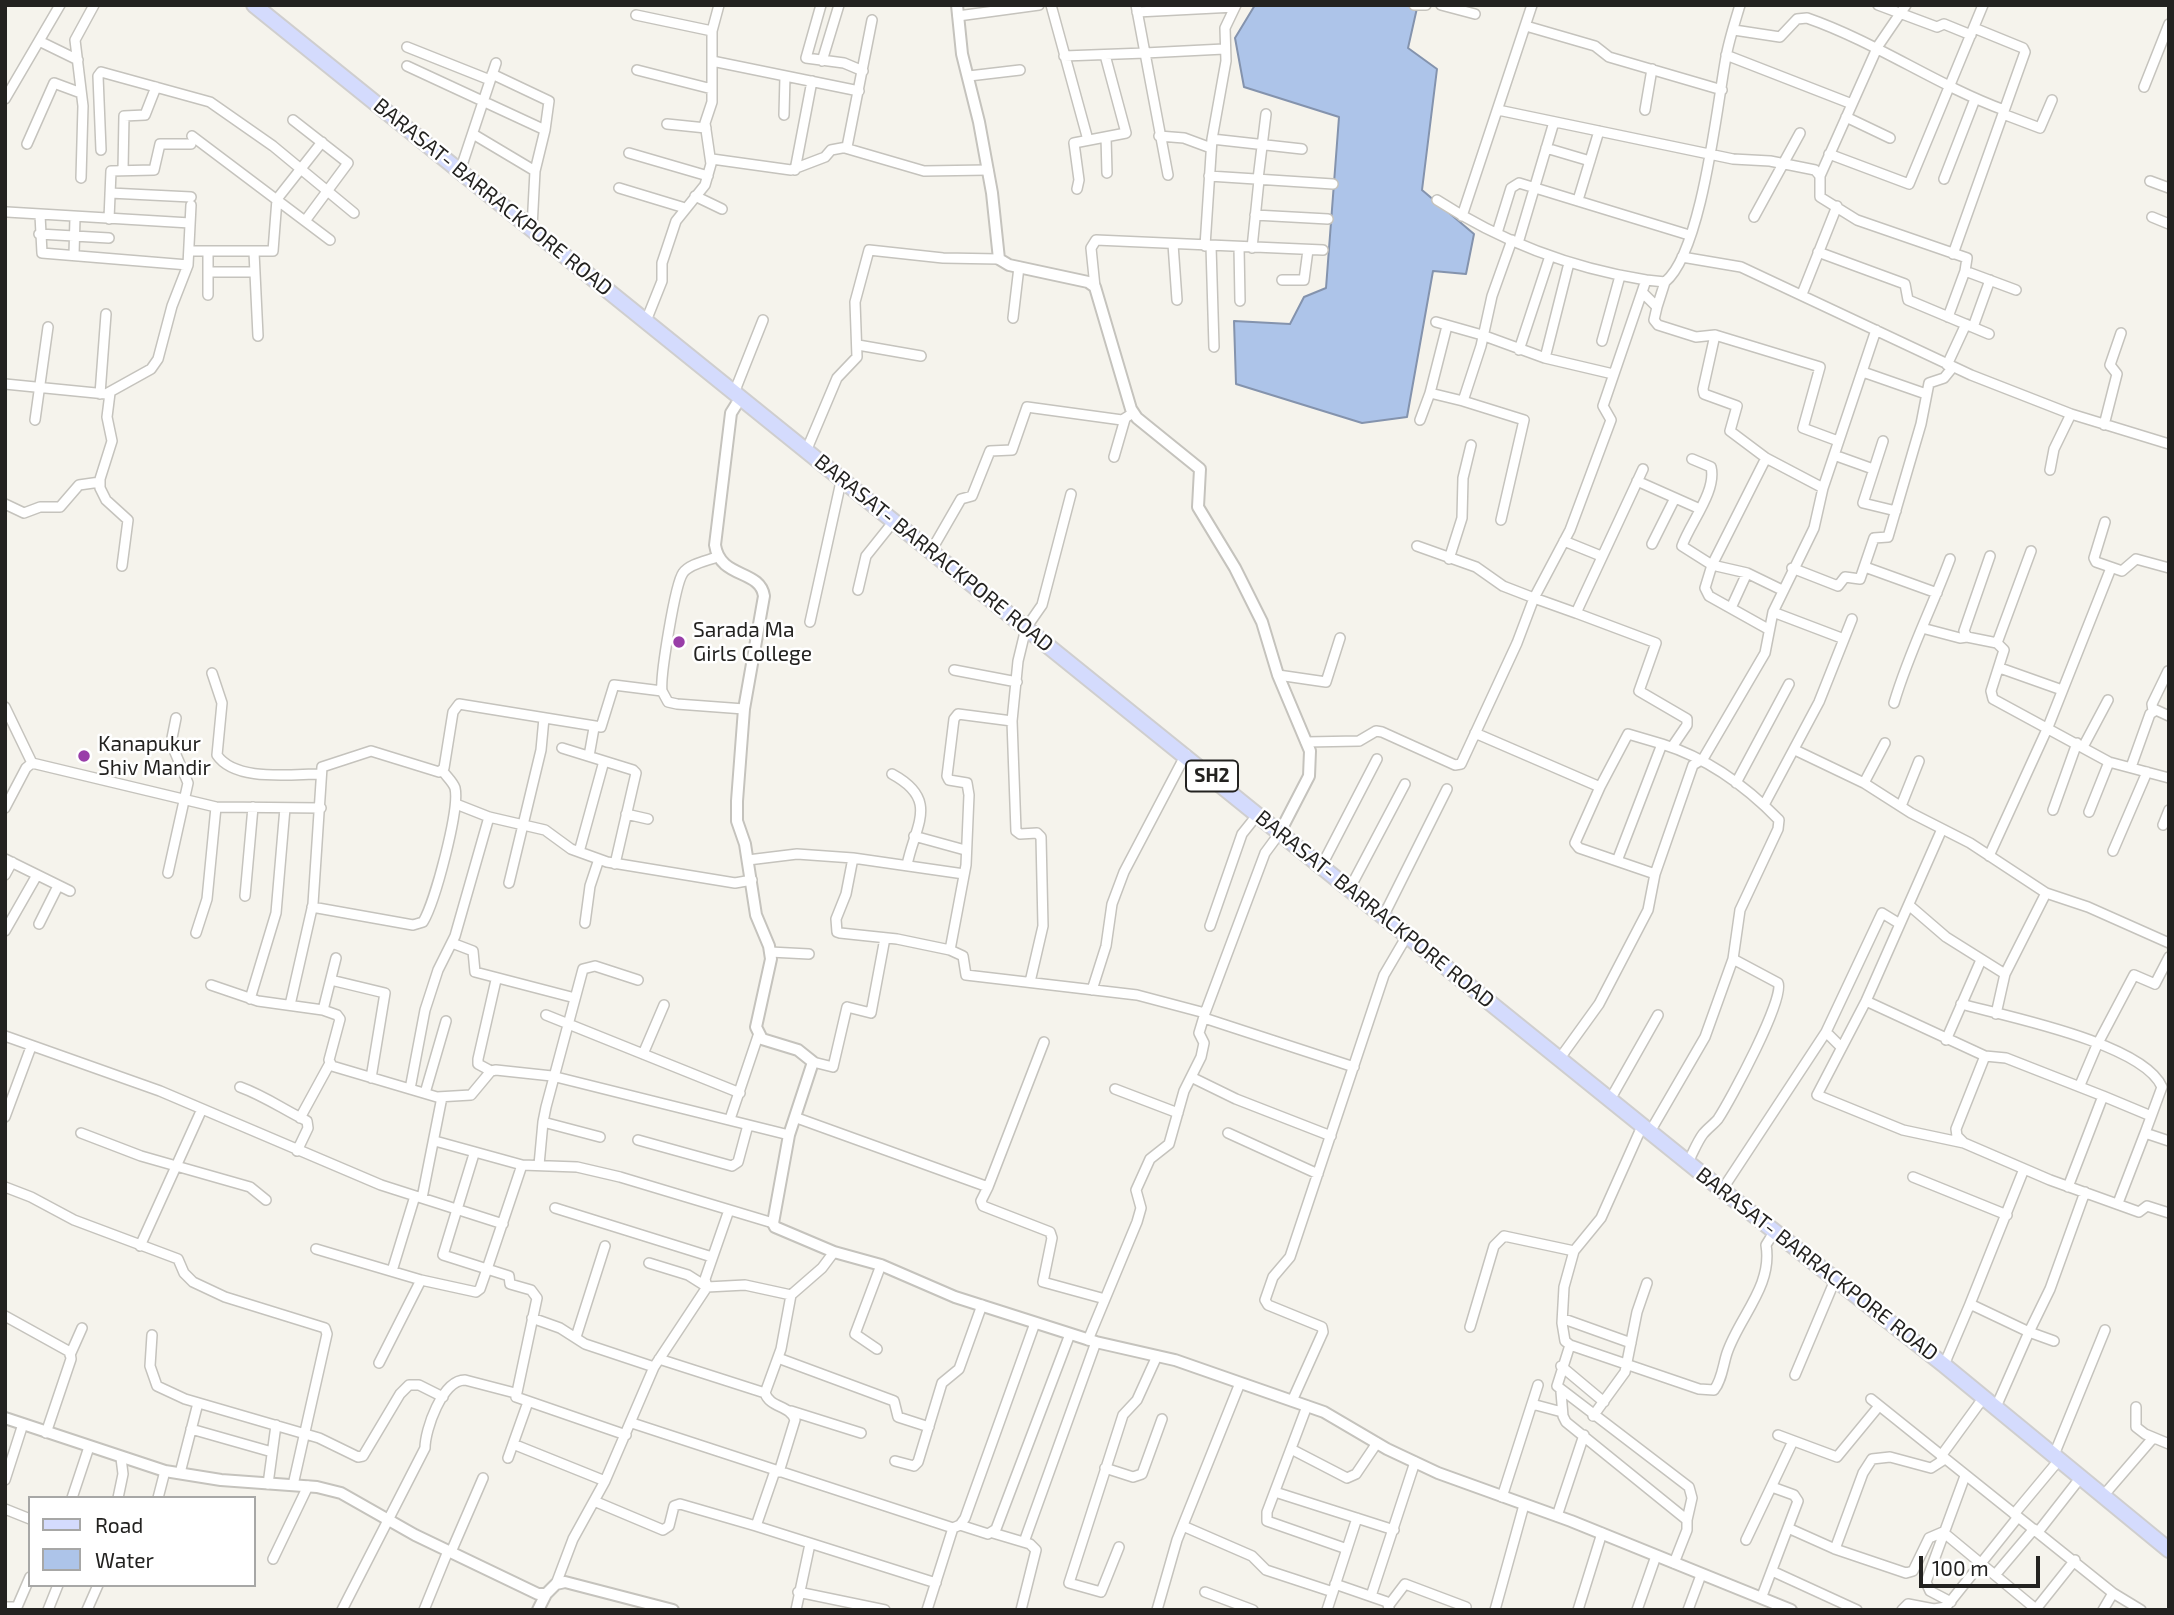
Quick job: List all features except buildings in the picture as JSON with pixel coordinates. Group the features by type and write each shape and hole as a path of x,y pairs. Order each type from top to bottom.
{"main road":[{"name":"BARASAT- BARRACKPORE ROAD","path":"254,5 1186,754 1279,834 1408,934 1774,1232 1990,1402 2169,1550"}],"street":[{"path":"5,99 60,5"},
{"path":"81,178 81,93 75,40 94,5"},
{"path":"646,321 662,281 662,263 676,221 705,185 712,159 706,128 712,89 712,31 719,5"},
{"path":"821,5 806,56 844,63 863,71"},
{"path":"822,61 839,5"},
{"path":"999,259 988,170 970,76 962,54 958,10 1039,5"},
{"path":"1051,5 1088,139"},
{"path":"1414,5 1426,5"},
{"path":"1441,5 1475,14"},
{"path":"1462,216 1532,5"},
{"path":"1740,5 1726,55 1712,153 1682,257 1665,282 1654,320 1658,326 1696,337 1715,335 1820,367 1803,428 1838,441"},
{"path":"1878,5 1904,9 1937,27 1945,24 2023,48 2025,52 1953,254"},
{"path":"1829,155 1909,184 1983,5"},
{"path":"1168,176 1136,8 1236,6 1225,28 1226,61 1211,144 1208,246 1214,347"},
{"path":"1904,9 1878,46 1829,155 1820,176 1820,197 1857,220 1967,258 1948,317"},
{"path":"636,15 712,31"},
{"path":"1734,30 1780,37 1797,19 1807,18 1878,46 1950,87 2040,128 2052,100"},
{"path":"845,148 872,20"},
{"path":"2144,87 2169,24"},
{"path":"1526,26 1595,46 1609,57 1722,90"},
{"path":"39,41 78,60"},
{"path":"407,47 549,101 535,171 532,228"},
{"path":"1063,56 1224,50"},
{"path":"1077,189 1079,180 1074,143 1126,132 1105,55"},
{"path":"1726,55 1852,104"},
{"path":"712,61 859,91"},
{"path":"460,171 496,63"},
{"path":"407,66 545,130"},
{"path":"1645,110 1652,69"},
{"path":"637,70 712,89"},
{"path":"970,76 1020,70"},
{"path":"101,150 99,74 156,86 210,102 301,169 354,213"},
{"path":"784,115 785,76"},
{"path":"794,170 812,81"},
{"path":"27,144 54,83 81,93"},
{"path":"123,170 124,116 128,113 145,115 156,86"},
{"path":"1944,179 1975,99"},
{"path":"1498,110 1712,153 1815,170 1820,176"},
{"path":"1252,248 1266,114"},
{"path":"1846,117 1891,138"},
{"path":"293,120 348,163 305,220"},
{"path":"1463,401 1482,335 1535,186 1553,122"},
{"path":"667,124 706,128"},
{"path":"1578,200 1599,131"},
{"path":"1754,217 1800,133"},
{"path":"473,134 535,171"},
{"path":"1159,136 1211,144 1302,149"},
{"path":"1106,137 1107,173"},
{"path":"109,219 111,171 154,170 160,144 192,140 277,199 330,240"},
{"path":"189,251 271,252 275,248 277,199 322,142"},
{"path":"712,159 794,170 827,156 831,150 845,148 924,172 962,168 988,170"},
{"path":"1546,148 1590,161"},
{"path":"629,153 708,176"},
{"path":"1209,176 1333,184"},
{"path":"2150,181 2169,188"},
{"path":"1497,233 1514,184 1535,186 1689,234"},
{"path":"619,188 685,208"},
{"path":"5,384 105,393 155,365 172,306 188,265 191,201 110,193"},
{"path":"695,196 722,209"},
{"path":"1437,200 1462,216 1550,256 1620,276 1665,282"},
{"path":"1801,294 1837,206"},
{"path":"7,212 190,223"},
{"path":"40,215 40,252 188,265"},
{"path":"1255,215 1328,219"},
{"path":"74,256 75,216"},
{"path":"2152,218 2169,224"},
{"path":"39,234 109,238"},
{"path":"1114,457 1129,416 1095,287 1091,248 1096,240 1323,250"},
{"path":"1173,244 1177,299"},
{"path":"1239,247 1240,301"},
{"path":"807,449 837,378 857,358 855,302 869,250 943,258 999,259 1018,267 1088,282 1095,287"},
{"path":"1282,280 1304,281 1308,250"},
{"path":"208,251 208,295"},
{"path":"254,252 258,336"},
{"path":"1818,252 1905,284 1906,299 1989,334"},
{"path":"1519,350 1550,256"},
{"path":"1682,257 1741,267 1950,366 2071,414 2169,444"},
{"path":"1545,358 1570,263"},
{"path":"1013,318 1018,267"},
{"path":"1965,271 2016,290"},
{"path":"208,272 255,272"},
{"path":"1602,341 1620,276"},
{"path":"1306,742 1362,741 1376,731 1458,765 1475,733 1534,598 1564,541 1611,420 1602,408 1646,280"},
{"path":"1792,568 1838,586 1845,577 1859,580 1874,538 1888,537 1921,424 1928,383 1944,378 1990,280"},
{"path":"1642,292 1657,307"},
{"path":"106,314 105,393 112,441 100,482 104,498 128,520 122,566"},
{"path":"730,1119 758,1036 756,1027 770,952 756,915 748,860 737,821 744,709 764,596 758,583 725,565 717,557 715,545 731,413 763,320"},
{"path":"1436,322 1545,358 1614,374"},
{"path":"1420,420 1430,393 1447,326"},
{"path":"35,420 48,327"},
{"path":"1560,1058 1599,1004 1648,911 1655,874 1693,765 1703,760 1765,653 1773,612 1792,568 1814,528 1823,488 1876,330"},
{"path":"2104,425 2116,376 2110,365 2121,333"},
{"path":"1715,335 1702,381 1704,394 1737,406 1730,431 1766,458 1823,488"},
{"path":"858,345 921,356"},
{"path":"1863,372 1926,394"},
{"path":"1430,393 1524,420 1501,520"},
{"path":"931,551 961,499 972,496 990,451 1012,450 1027,407 1129,416 1200,469 1198,508 1235,568 1262,622 1278,675 1306,742 1311,762 1309,776 1279,834 1265,853 1199,1033 1204,1043 1167,1147 1150,1159 1138,1185 1136,1195 1141,1208 1137,1222 1105,1299 1024,1542"},
{"path":"2050,470 2054,449 2071,414"},
{"path":"1883,441 1863,503 1896,511"},
{"path":"1449,559 1462,519 1463,478 1471,445"},
{"path":"1834,455 1873,468"},
{"path":"1766,458 1712,565 1706,593 1768,629"},
{"path":"1692,459 1713,469 1700,509 1682,546 1712,565 1747,573 1782,590"},
{"path":"1576,613 1643,469"},
{"path":"810,622 842,477"},
{"path":"1637,481 1700,509"},
{"path":"5,504 24,513 40,507 57,508 79,485 100,482"},
{"path":"1030,982 1043,926 1041,837 1037,833 1020,834 1016,831 1012,721 1026,628 1042,605 1071,494"},
{"path":"1652,544 1675,498"},
{"path":"858,590 866,556 894,522"},
{"path":"2105,522 2094,560 2122,571 2140,559 2169,568"},
{"path":"1564,541 1601,556"},
{"path":"1417,546 1476,567 1503,586 1656,643 1639,691 1687,719 1687,725 1672,747"},
{"path":"1997,643 2031,551"},
{"path":"1967,637 1964,628 1990,556"},
{"path":"717,557 688,568 680,577 667,642 662,691 668,702 677,704 744,709"},
{"path":"1894,703 1912,645 1922,628 1950,559"},
{"path":"1865,567 1937,593"},
{"path":"1989,856 2048,727 2111,568"},
{"path":"1731,608 1747,573"},
{"path":"1773,612 1844,639"},
{"path":"1764,805 1819,702 1852,619"},
{"path":"1922,628 1960,638 1997,643 2004,650 1991,691 1993,699 2109,762 2169,778"},
{"path":"1278,675 1326,682 1340,638"},
{"path":"2000,668 2062,690"},
{"path":"954,670 1017,682"},
{"path":"2131,767 2152,711 2152,704 2168,671"},
{"path":"212,673 222,703 216,755 223,765 248,772 320,774"},
{"path":"1736,783 1789,684"},
{"path":"312,907 420,925 426,917 456,804 455,786 442,770 453,712 459,704 594,728 602,725 614,685 662,691"},
{"path":"2053,810 2080,745 2108,700"},
{"path":"5,707 32,763"},
{"path":"2152,711 2169,716"},
{"path":"950,950 964,874 968,785 949,780 947,776 954,719 958,714 1012,721"},
{"path":"5,727 11,717"},
{"path":"168,873 188,783 171,743 176,718"},
{"path":"509,883 541,750 544,718"},
{"path":"589,756 594,728"},
{"path":"1475,733 1600,787"},
{"path":"1655,874 1579,848 1575,843 1628,734 1672,747 1703,760 1764,805 1779,820 1778,829 1740,910 1733,959 1705,1037 1647,1127 1601,1219 1574,1251 1564,1287 1563,1333 1570,1345 1699,1389 1714,1390 1727,1351 1755,1299 1769,1260 1766,1245 1774,1232"},
{"path":"1864,783 1885,743"},
{"path":"1617,861 1662,744"},
{"path":"562,748 636,773 615,864"},
{"path":"1795,750 1864,783 1989,856 2046,893 2098,911 2169,943"},
{"path":"290,1005 312,907 322,766 371,751 407,760 435,772 442,770"},
{"path":"1092,990 1106,946 1112,904 1124,872 1186,754"},
{"path":"1322,866 1377,760"},
{"path":"579,852 604,761"},
{"path":"1900,806 1919,761"},
{"path":"2089,812 2109,762"},
{"path":"32,763 216,807 321,808"},
{"path":"5,808 26,768 32,763"},
{"path":"2113,851 2147,772"},
{"path":"892,774 904,781 920,800 920,825 914,836 907,866"},
{"path":"1350,888 1405,784"},
{"path":"1384,915 1447,789"},
{"path":"456,804 489,817 545,830 579,852 615,864 735,883 752,880"},
{"path":"195,933 207,900 216,807"},
{"path":"244,896 253,807"},
{"path":"250,999 276,913 285,808"},
{"path":"2163,825 2169,810"},
{"path":"626,814 648,819"},
{"path":"1210,926 1242,834 1258,814"},
{"path":"410,1089 425,1010 452,943 489,817"},
{"path":"1942,829 1866,1000 1817,1095 1903,1130 1964,1143 2068,1187 2139,1212 2147,1206 2169,1213"},
{"path":"914,836 965,850"},
{"path":"748,860 797,854 853,858 964,874"},
{"path":"853,858 846,894 836,919 837,932 950,950 963,956 966,975 1137,995 1354,1067"},
{"path":"585,923 590,886 599,859"},
{"path":"5,875 8,860 70,891"},
{"path":"5,931 37,875"},
{"path":"39,924 58,886"},
{"path":"1996,1014 2005,974 2046,893"},
{"path":"1910,906 1981,960 2005,974"},
{"path":"1722,1190 1826,1032 1882,913 1900,924"},
{"path":"1292,1401 1323,1332 1322,1327 1268,1306 1265,1300 1273,1277 1290,1257 1384,975 1408,934"},
{"path":"758,1036 798,1050 813,1062 833,1067 847,1007 871,1013 885,938"},
{"path":"452,943 473,951 475,972 496,980 575,998"},
{"path":"770,952 809,954"},
{"path":"2080,1085 2097,1045 2134,975 2155,984 2169,957"},
{"path":"323,1010 337,958"},
{"path":"1688,1162 1702,1135 1717,1120 1772,1016 1781,986 1733,959"},
{"path":"1946,1040 1981,960"},
{"path":"539,1166 543,1122 575,998 586,967 595,966 638,980"},
{"path":"331,980 385,993 371,1079"},
{"path":"496,980 478,1059 478,1064 491,1071 555,1077 789,1135"},
{"path":"211,985 250,999 337,1014 340,1019 330,1063 300,1118"},
{"path":"1866,1000 1946,1040 1985,1056 2006,1058 2080,1085 2151,1116"},
{"path":"1961,1004 2063,1029 2121,1054 2160,1082 2162,1087 2118,1203"},
{"path":"643,1055 664,1006"},
{"path":"1611,1098 1658,1014"},
{"path":"546,1016 740,1093"},
{"path":"425,1093 446,1021"},
{"path":"1826,1032 1841,1047"},
{"path":"5,1036 160,1091 381,1185 503,1224"},
{"path":"1044,1042 981,1201 984,1206 1049,1232 1052,1238 1043,1282 1105,1299"},
{"path":"5,1117 31,1047"},
{"path":"1964,1143 1957,1136 1956,1129 1985,1056"},
{"path":"773,1223 789,1135 797,1118 813,1062"},
{"path":"330,1063 371,1079 442,1097 471,1095 491,1071"},
{"path":"1191,1077 1236,1099 1331,1136"},
{"path":"240,1087 269,1097 309,1124 297,1151"},
{"path":"1115,1089 1178,1112"},
{"path":"2068,1187 2103,1096"},
{"path":"392,1271 419,1197 435,1141 442,1097"},
{"path":"140,1246 202,1110"},
{"path":"797,1118 988,1187"},
{"path":"543,1122 600,1137"},
{"path":"638,1140 732,1166 738,1162 748,1125"},
{"path":"81,1133 141,1156 250,1187 266,1200"},
{"path":"1228,1133 1318,1174"},
{"path":"2145,1133 2169,1141"},
{"path":"435,1141 474,1154 522,1165 577,1167 620,1177 773,1223 775,1227 834,1252 881,1265 982,1305 1092,1341 1157,1356 1307,1406 1324,1412 1415,1462 1791,1610"},
{"path":"474,1154 443,1255 506,1274 510,1284 536,1293 516,1397 626,1435"},
{"path":"316,1250 421,1280 479,1292 522,1165"},
{"path":"1944,1365 2024,1168"},
{"path":"1913,1177 2007,1215"},
{"path":"5,1187 140,1246 178,1259 187,1278 225,1297 325,1328 327,1334 293,1485"},
{"path":"1835,1549 1863,1473 1872,1459 1891,1457 1931,1468 1943,1458 1990,1402 2050,1289 2085,1192"},
{"path":"555,1208 712,1257"},
{"path":"538,1610 546,1594 556,1584 573,1539 605,1481 657,1363 707,1287 705,1279 729,1210"},
{"path":"1470,1327 1478,1292 1494,1246 1504,1236 1574,1251"},
{"path":"576,1337 605,1246"},
{"path":"765,1393 778,1357 791,1295 822,1268 834,1252"},
{"path":"649,1263 688,1275 707,1287 745,1285 791,1295"},
{"path":"877,1349 855,1334 881,1265"},
{"path":"379,1363 421,1280"},
{"path":"1796,1375 1835,1280"},
{"path":"1593,1416 1622,1378 1628,1364 1647,1283"},
{"path":"1970,1304 2054,1341"},
{"path":"895,1461 917,1465 942,1383 959,1369 982,1305"},
{"path":"5,1316 71,1355"},
{"path":"532,1318 576,1337 585,1344 765,1393 771,1402 791,1412 862,1433"},
{"path":"1564,1319 1631,1343"},
{"path":"927,1610 1035,1323"},
{"path":"46,1433 82,1328"},
{"path":"1902,1610 1908,1604 1934,1609 1951,1602 1982,1564 2057,1457 2105,1330"},
{"path":"993,1533 1070,1334"},
{"path":"152,1335 150,1366 154,1382 167,1392 304,1433 352,1455 363,1456 404,1389 419,1385 443,1396"},
{"path":"1570,1345 1557,1382 1566,1422 1687,1520"},
{"path":"1119,1547 1101,1592 1069,1583 1123,1415 1137,1400 1157,1356"},
{"path":"778,1357 894,1401 898,1418 929,1427"},
{"path":"1562,1366 1604,1402"},
{"path":"342,1610 425,1448 424,1438 449,1385 457,1380 515,1393"},
{"path":"1157,1610 1183,1526 1240,1383"},
{"path":"1502,1497 1538,1385"},
{"path":"1561,1392 1689,1487 1692,1499 1687,1530 1674,1563"},
{"path":"508,1458 528,1402"},
{"path":"1778,1435 1831,1457 1840,1455 1875,1402 2113,1593 2141,1610"},
{"path":"180,1473 198,1403"},
{"path":"1532,1404 1562,1412"},
{"path":"1307,1406 1267,1521 1347,1549"},
{"path":"2136,1408 2136,1427 2169,1444"},
{"path":"756,1526 795,1420 791,1412"},
{"path":"5,1418 165,1471 268,1484 308,1486 341,1493 449,1552 530,1592 546,1594"},
{"path":"1105,1468 1133,1477 1142,1474 1163,1419"},
{"path":"632,1423 957,1527 1024,1542 1036,1550 1021,1610"},
{"path":"5,1480 23,1424"},
{"path":"268,1484 276,1425"},
{"path":"191,1429 272,1452"},
{"path":"1557,1516 1584,1435"},
{"path":"2103,1496 2153,1438"},
{"path":"1746,1540 1793,1441"},
{"path":"1291,1449 1348,1478 1356,1474 1377,1443"},
{"path":"513,1444 605,1481"},
{"path":"73,1496 89,1447"},
{"path":"118,1496 123,1474 121,1458"},
{"path":"1371,1596 1415,1462"},
{"path":"159,1496 165,1471"},
{"path":"1951,1602 1927,1587 1943,1532 1965,1476"},
{"path":"1995,1575 2081,1477"},
{"path":"424,1610 483,1478"},
{"path":"273,1559 308,1486"},
{"path":"1762,1597 1797,1497 1772,1487"},
{"path":"1275,1492 1394,1530"},
{"path":"594,1501 663,1530 669,1526 674,1506 680,1503 936,1583"},
{"path":"1495,1610 1524,1505"},
{"path":"5,1509 28,1517"},
{"path":"1326,1610 1357,1518"},
{"path":"1183,1526 1245,1552 1266,1570 1371,1596 1389,1607 1405,1584 1466,1607 1465,1610"},
{"path":"1788,1528 1835,1549 1911,1573 1929,1538 1943,1532"},
{"path":"1943,1532 2037,1609 2075,1560"},
{"path":"1578,1610 1602,1534"},
{"path":"796,1610 810,1544"},
{"path":"1637,1610 1657,1556"},
{"path":"1772,1571 1857,1610"},
{"path":"1688,1610 1701,1574"},
{"path":"5,1607 18,1607 28,1582"},
{"path":"556,1584 565,1582 666,1609"},
{"path":"48,1610 57,1587"},
{"path":"87,1610 97,1587"},
{"path":"798,1592 884,1610"},
{"path":"1205,1592 1252,1610"},
{"path":"2103,1610 2113,1593"}],"water":[{"path":"1255,5 1408,5 1417,8 1408,48 1437,69 1422,190 1474,234 1466,274 1433,271 1407,417 1362,423 1236,384 1234,321 1290,324 1304,297 1326,288 1339,117 1244,87 1235,38"}],"place":[{"name":"Sarada Ma Girls College","path":"679,642"},
{"name":"Kanapukur Shiv Mandir","path":"84,756"}]}
